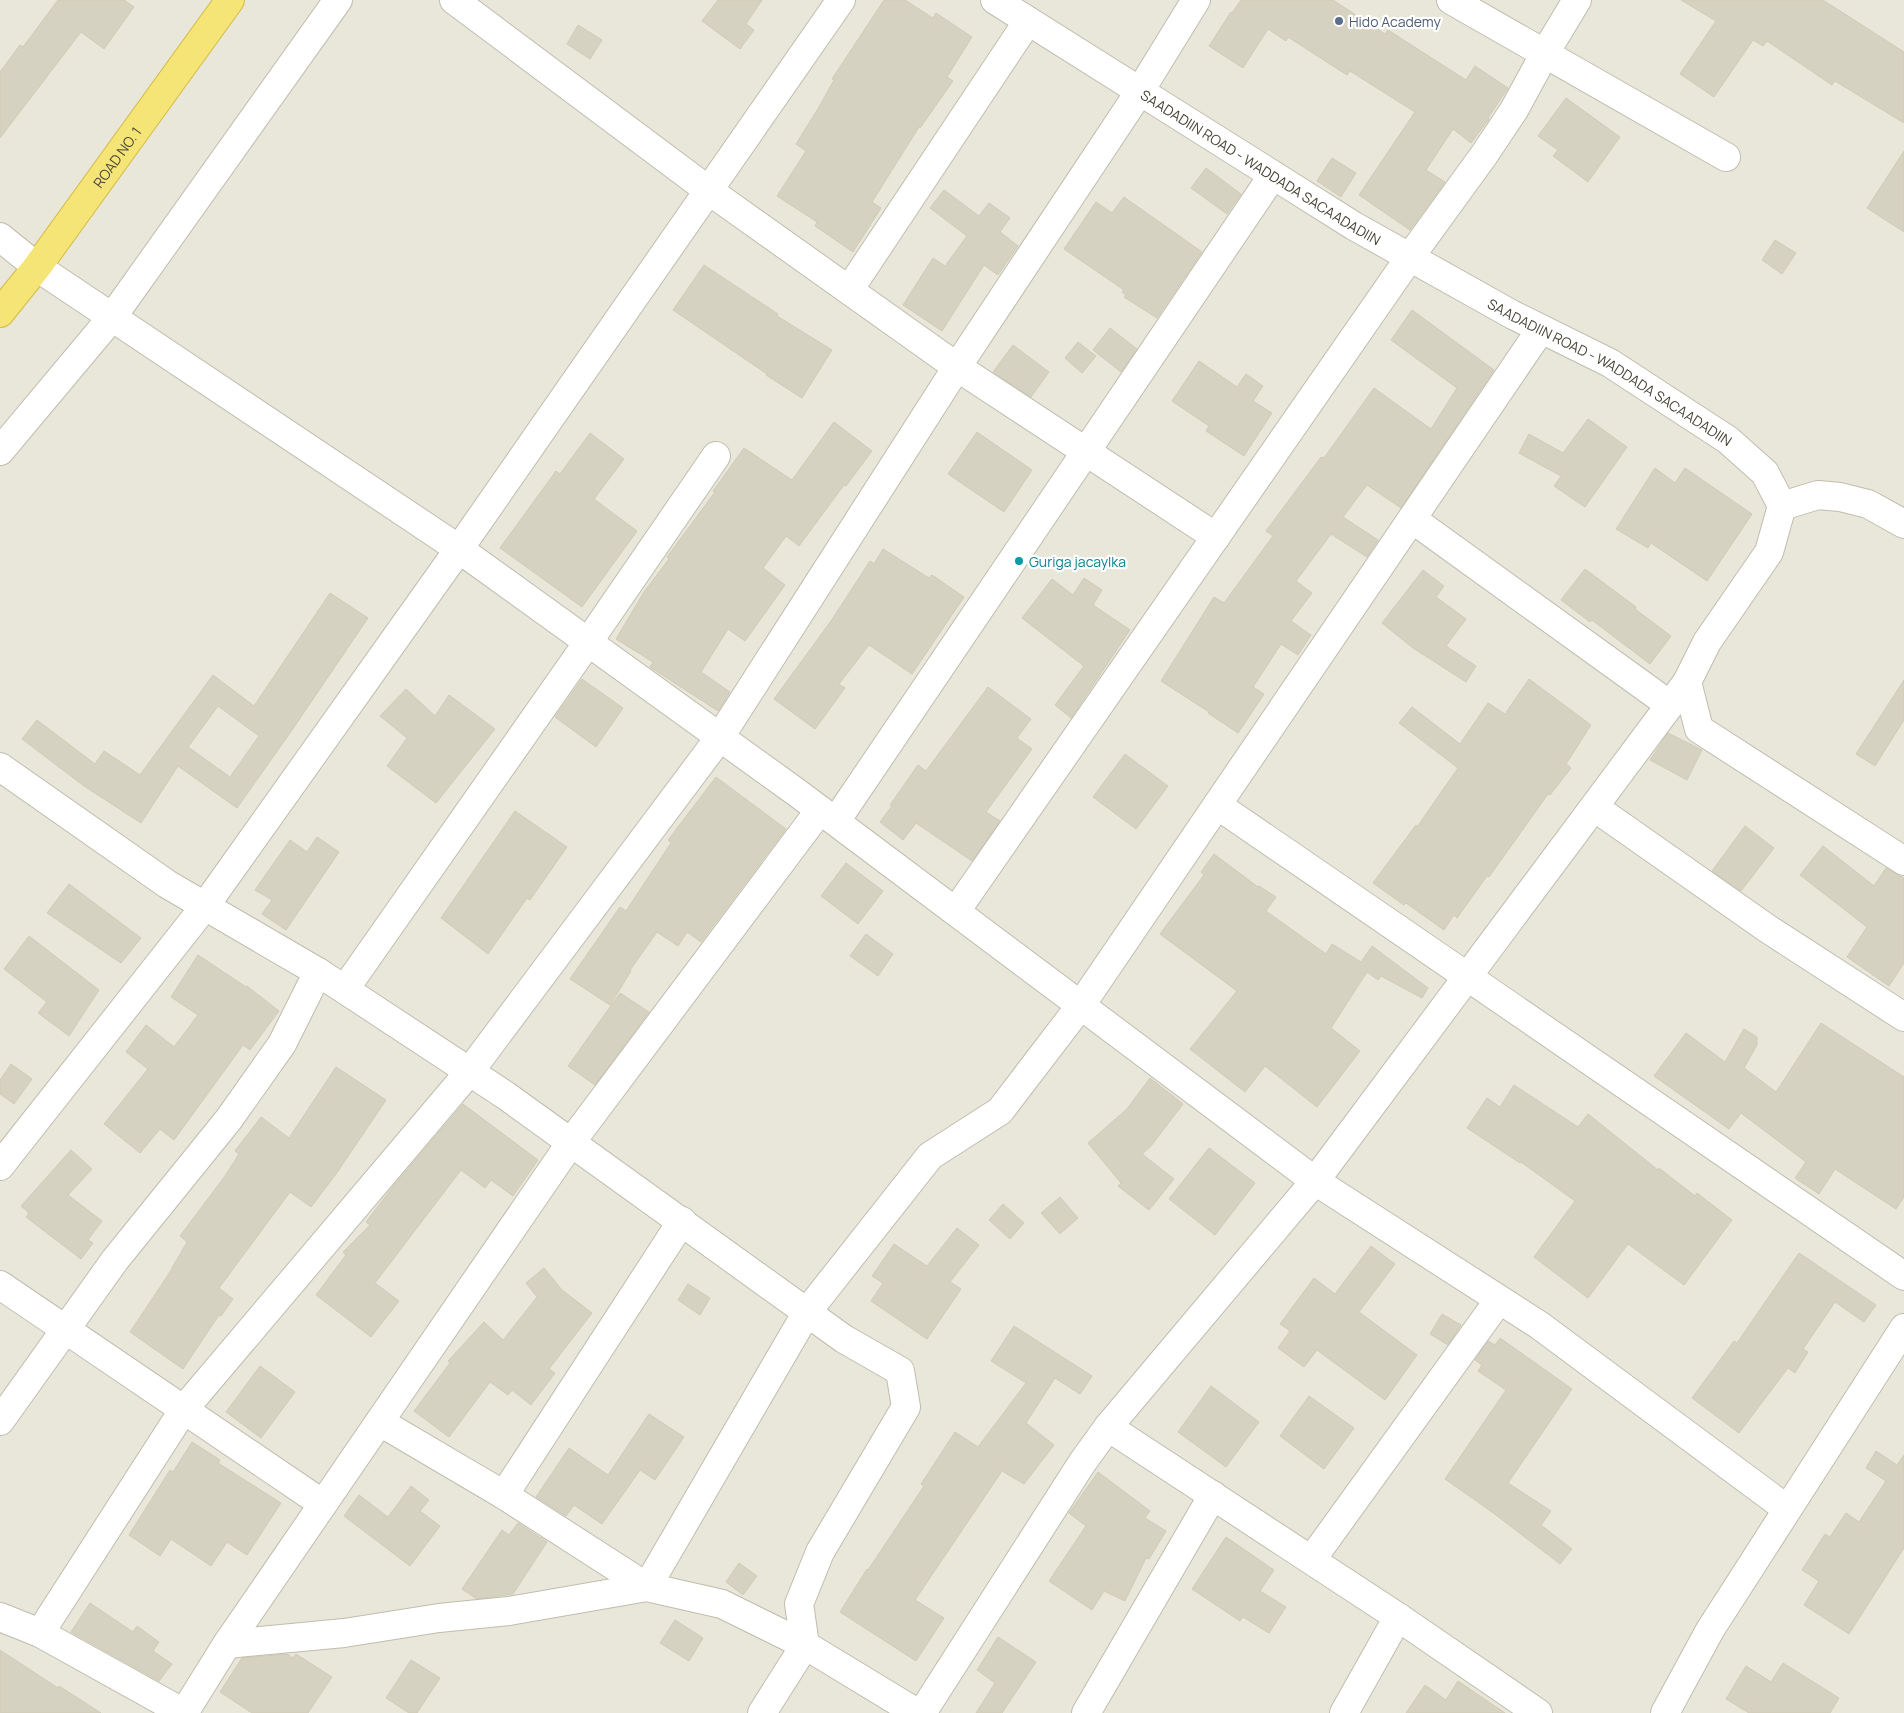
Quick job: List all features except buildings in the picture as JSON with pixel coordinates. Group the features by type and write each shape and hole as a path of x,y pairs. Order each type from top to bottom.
{"highway":[{"name":"ROAD NO. 1","path":"0,313 37,267 230,0"}],"street":[{"path":"0,451 112,316 338,0"},
{"path":"454,0 708,190 957,367 1216,537"},
{"path":"0,1166 205,906 458,549 841,0"},
{"name":"SAADADIIN ROAD - WADDADA SACAADADIIN","path":"995,0 1354,226 1541,329 1610,363 1728,440 1766,472 1782,506"},
{"path":"40,1633 184,1410 470,1071 720,737 957,367 1140,91 1196,0"},
{"path":"1451,0 1726,157"},
{"path":"956,911 1410,257 1484,155 1514,110 1577,0"},
{"path":"849,290 1028,21"},
{"path":"0,1616 40,1633 184,1713 227,1644 572,1141 828,816 1086,451 1274,175"},
{"path":"0,237 37,267 458,549 828,816 1314,1181 1539,1325 1787,1509"},
{"path":"227,1644 344,1633 439,1618 510,1611 647,1586 807,1312 930,1156 1000,1111 1081,1006 1541,329"},
{"path":"345,989 716,456"},
{"path":"922,1713 1108,1427 1314,1181 1687,682 1707,642 1769,552 1782,506 1818,495 1840,497 1868,504 1904,524"},
{"path":"1412,519 1670,705"},
{"path":"1687,682 1699,729 1904,861"},
{"path":"0,766 167,884 318,972 470,1071 572,1141 844,1339 900,1371 906,1406 820,1552 799,1604 805,1645 762,1713"},
{"path":"1218,805 1904,1276"},
{"path":"1594,807 1768,929 1904,1017"},
{"path":"0,1421 116,1260 235,1111 282,1044 318,972"},
{"path":"504,1495 682,1221"},
{"path":"0,1285 323,1504"},
{"path":"1312,1559 1499,1300"},
{"path":"1665,1713 1710,1630 1903,1333"},
{"path":"380,1422 504,1495 647,1586 722,1604 805,1645 917,1713"},
{"path":"1108,1427 1312,1559 1538,1713"},
{"path":"1086,1713 1213,1495"},
{"path":"1344,1713 1398,1617"}],"shaded area":[{"path":"0,0 1904,0 1904,1713 0,1713"}],"place":[{"name":"Hido Academy","path":"1339,21"},
{"name":"Guriga jacaylka","path":"1019,561"}]}
